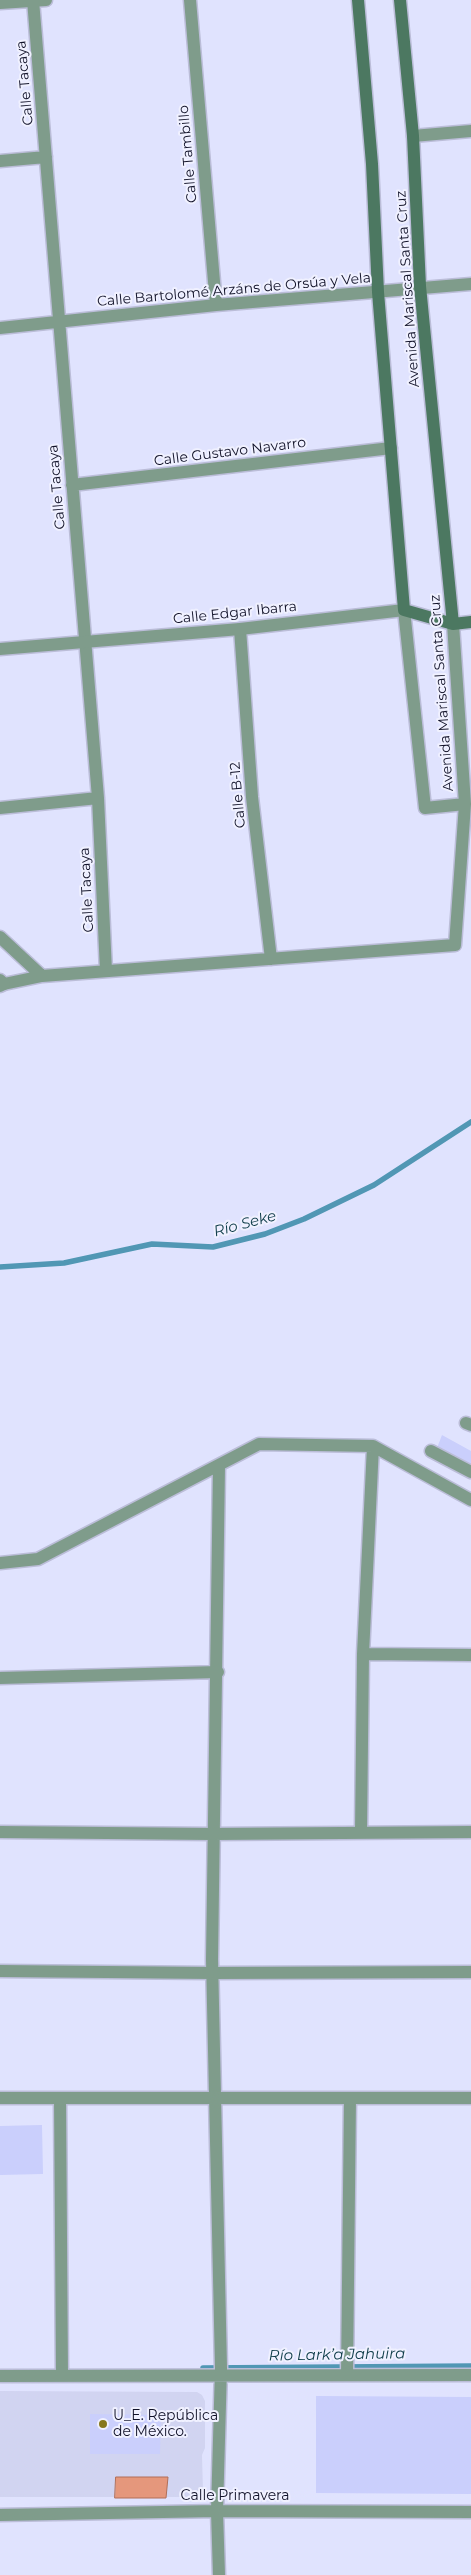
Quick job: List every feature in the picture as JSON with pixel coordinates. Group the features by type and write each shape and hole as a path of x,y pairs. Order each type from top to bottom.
{"main road":[{"name":"Avenida Mariscal Santa Cruz","path":"358,0 372,164 378,292 404,610"},
{"name":"Avenida Mariscal Santa Cruz","path":"400,0 413,136 420,286 453,624"},
{"name":"Calle Edgar Ibarra","path":"404,610 453,624 471,622"}],"street":[{"path":"0,3 37,0"},
{"name":"Calle Tacaya","path":"37,0 46,157 98,798 106,971"},
{"name":"Calle Tambillo","path":"190,0 216,305"},
{"path":"413,136 471,131"},
{"path":"0,161 46,157"},
{"name":"Calle Bartolomé Arzáns de Orsúa y Vela","path":"0,328 216,305 378,292 420,286 471,284"},
{"name":"Calle Gustavo Navarro","path":"72,485 391,448"},
{"name":"Avenida Mariscal Santa Cruz","path":"404,610 425,808 466,804 467,774 453,624"},
{"name":"Calle Edgar Ibarra","path":"0,649 240,629 404,610"},
{"name":"Calle B-12","path":"240,629 252,797 271,959"},
{"path":"0,808 98,798"},
{"path":"2,984 42,976 455,945 466,804"},
{"path":"0,937 42,976"},
{"path":"0,1563 38,1559 259,1444 373,1446 471,1500"},
{"path":"360,1832 363,1654 373,1446"},
{"path":"431,1450 471,1472"},
{"path":"219,1466 218,1672 213,1834 212,1973 216,2098 220,2375 217,2511 219,2575"},
{"path":"363,1654 471,1655"},
{"path":"0,1678 218,1672"},
{"path":"0,1832 213,1834 471,1832"},
{"path":"0,1971 212,1973 471,1972"},
{"path":"0,2098 471,2098"},
{"path":"60,2098 62,2375"},
{"path":"347,2375 350,2098"},
{"path":"0,2376 471,2375"},
{"name":"Calle Primavera","path":"0,2515 217,2511 471,2512"}],"shaded area":[{"path":"442,1435 471,1451 471,1467 437,1448"},
{"path":"42,2125 43,2174 0,2175 0,2126"},
{"name":"U_E. República de México.","path":"0,2391 197,2392 202,2395 205,2401 205,2448 202,2455 203,2492 200,2497 0,2497"},
{"path":"316,2396 471,2397 471,2494 316,2493"},
{"path":"90,2414 161,2415 160,2454 90,2454"}],"building":[{"path":"116,2477 168,2477 166,2498 115,2498"}],"waterway":[{"name":"Río Seke","path":"0,1267 64,1263 152,1244 213,1247 265,1234 304,1219 374,1185 471,1122"},
{"name":"Río Lark’a Jahuira","path":"203,2368 471,2366"}],"place":[{"name":"U_E. República de México.","path":"103,2424"}]}
